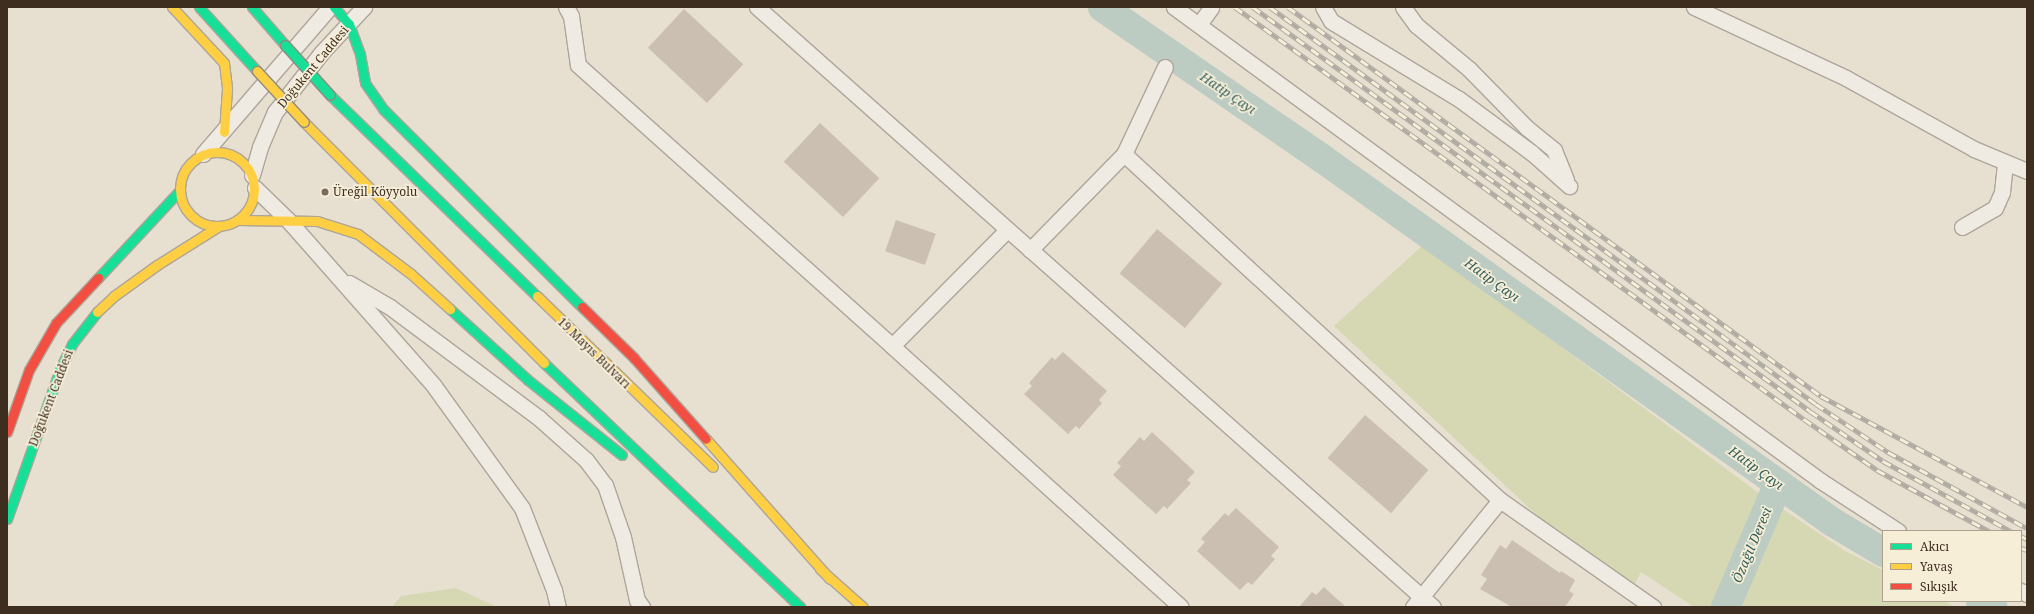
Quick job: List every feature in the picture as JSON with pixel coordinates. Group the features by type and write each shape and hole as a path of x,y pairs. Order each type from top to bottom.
{"main road":[{"path":"172,7 224,63 227,89 224,132"},
{"path":"199,7 304,122 538,356 760,572"},
{"name":"19 Mayıs Bulvarı","path":"252,7 330,95 722,476"},
{"path":"334,7 349,24 360,54 365,83 384,109 634,358 830,579"},
{"path":"237,220 247,212 253,200 254,182 237,157 214,151 203,154 187,166 182,175 180,190 188,212 207,225 219,226 237,220 287,219 317,221 358,234 410,273 528,380 628,460"},
{"path":"7,432 29,370 56,323 180,190"},
{"name":"Doğukent Caddesi","path":"7,519 60,369 72,344 85,325 114,296 219,226"},
{"path":"652,480 800,607"},
{"path":"739,492 830,579 862,607"}],"street":[{"path":"203,154 224,132 330,7"},
{"name":"Doğukent Caddesi","path":"254,182 260,147 274,112 322,52 364,7"},
{"path":"566,7 571,16 578,65 1181,607"},
{"path":"757,7 1030,250 1417,602 1434,607"},
{"path":"1174,7 1200,24 1820,481 1896,530"},
{"path":"1323,7 1331,21 1459,99 1532,153 1569,186 1554,150 1527,128 1469,69 1416,25 1403,7"},
{"path":"1694,7 1846,78 1970,146 2027,171"},
{"path":"1200,24 1211,8"},
{"path":"1030,250 1124,154 1165,67"},
{"path":"1124,154 1500,500 1653,607"},
{"path":"1962,227 1995,208 2002,192 2005,162"},
{"path":"254,182 434,386 522,508 554,590 558,607"},
{"path":"892,346 1007,230"},
{"path":"336,275 390,307 540,419 586,460 605,486 622,537 637,600 642,607"},
{"path":"1417,602 1500,500"}],"green space":[{"path":"1423,245 1756,491 1845,551 1882,570 1882,602 1946,602 1956,607 1690,607 1691,605 1641,572 1634,585 1542,520 1334,326"},
{"path":"456,588 497,607 392,607 401,596"}],"building":[{"path":"684,9 743,64 707,103 648,48"},
{"path":"820,123 879,178 843,217 784,162"},
{"path":"896,220 936,234 925,265 885,251"},
{"path":"1157,229 1222,284 1185,328 1120,273"},
{"path":"1063,352 1107,391 1099,400 1102,403 1079,429 1076,426 1068,434 1024,394 1032,386 1029,383 1052,357 1055,360"},
{"path":"1365,415 1428,470 1391,513 1328,458"},
{"path":"1152,432 1195,472 1187,480 1191,483 1167,509 1164,506 1156,514 1113,475 1121,466 1117,463 1140,437 1144,441"},
{"path":"1236,508 1279,547 1271,556 1275,559 1252,585 1248,582 1240,590 1197,551 1205,542 1201,539 1225,513 1228,516"},
{"path":"1512,540 1560,573 1561,571 1575,580 1569,591 1574,594 1565,607 1512,607 1480,589 1487,579 1481,575 1500,545 1506,549"},
{"path":"1324,587 1346,607 1299,607 1312,592 1316,595"}],"waterway":[{"name":"Hatip Çayı","path":"1102,7 1323,159 1831,521 1882,551"},
{"name":"Özağıl Deresi","path":"1725,607 1778,483"},
{"name":"Hatip Çayı","path":"1982,602 1993,607"}],"railway":[{"path":"1235,7 1804,419 1877,470 1987,530"},
{"path":"1253,7 1810,411 1883,461 2009,530"},
{"path":"1270,7 1816,404 1888,452 2027,528"},
{"path":"1288,7 1821,396 2027,507"},
{"path":"2022,536 2027,539"},
{"path":"2022,548 2027,550"}],"traffic: fast":[{"path":"199,7 257,71"},
{"path":"252,7 285,45"},
{"path":"334,7 349,24 360,54 365,83 383,109 582,307"},
{"path":"285,45 330,95"},
{"path":"330,95 537,296"},
{"path":"98,278 180,190"},
{"path":"450,309 528,380 622,455"},
{"path":"7,519 60,369 72,344 97,312"},
{"path":"544,363 800,607"}],"traffic: slow":[{"path":"172,7 224,63 227,89 224,132"},
{"path":"257,71 304,122"},
{"path":"304,122 544,363"},
{"path":"217,152 238,158 248,168 254,189 248,210 238,220 217,226 196,220 186,210 180,189 186,168 196,158 217,152"},
{"path":"237,220 317,221 358,234 410,273 450,309"},
{"path":"97,312 114,296 157,265 219,226"},
{"path":"537,296 713,467"},
{"path":"706,439 830,579"},
{"path":"820,569 863,607"}],"traffic: jam":[{"path":"7,432 29,370 56,323 98,278"},
{"path":"582,307 634,358 706,439"}],"place":[{"name":"Üreğil Köyyolu","path":"325,192"}]}
